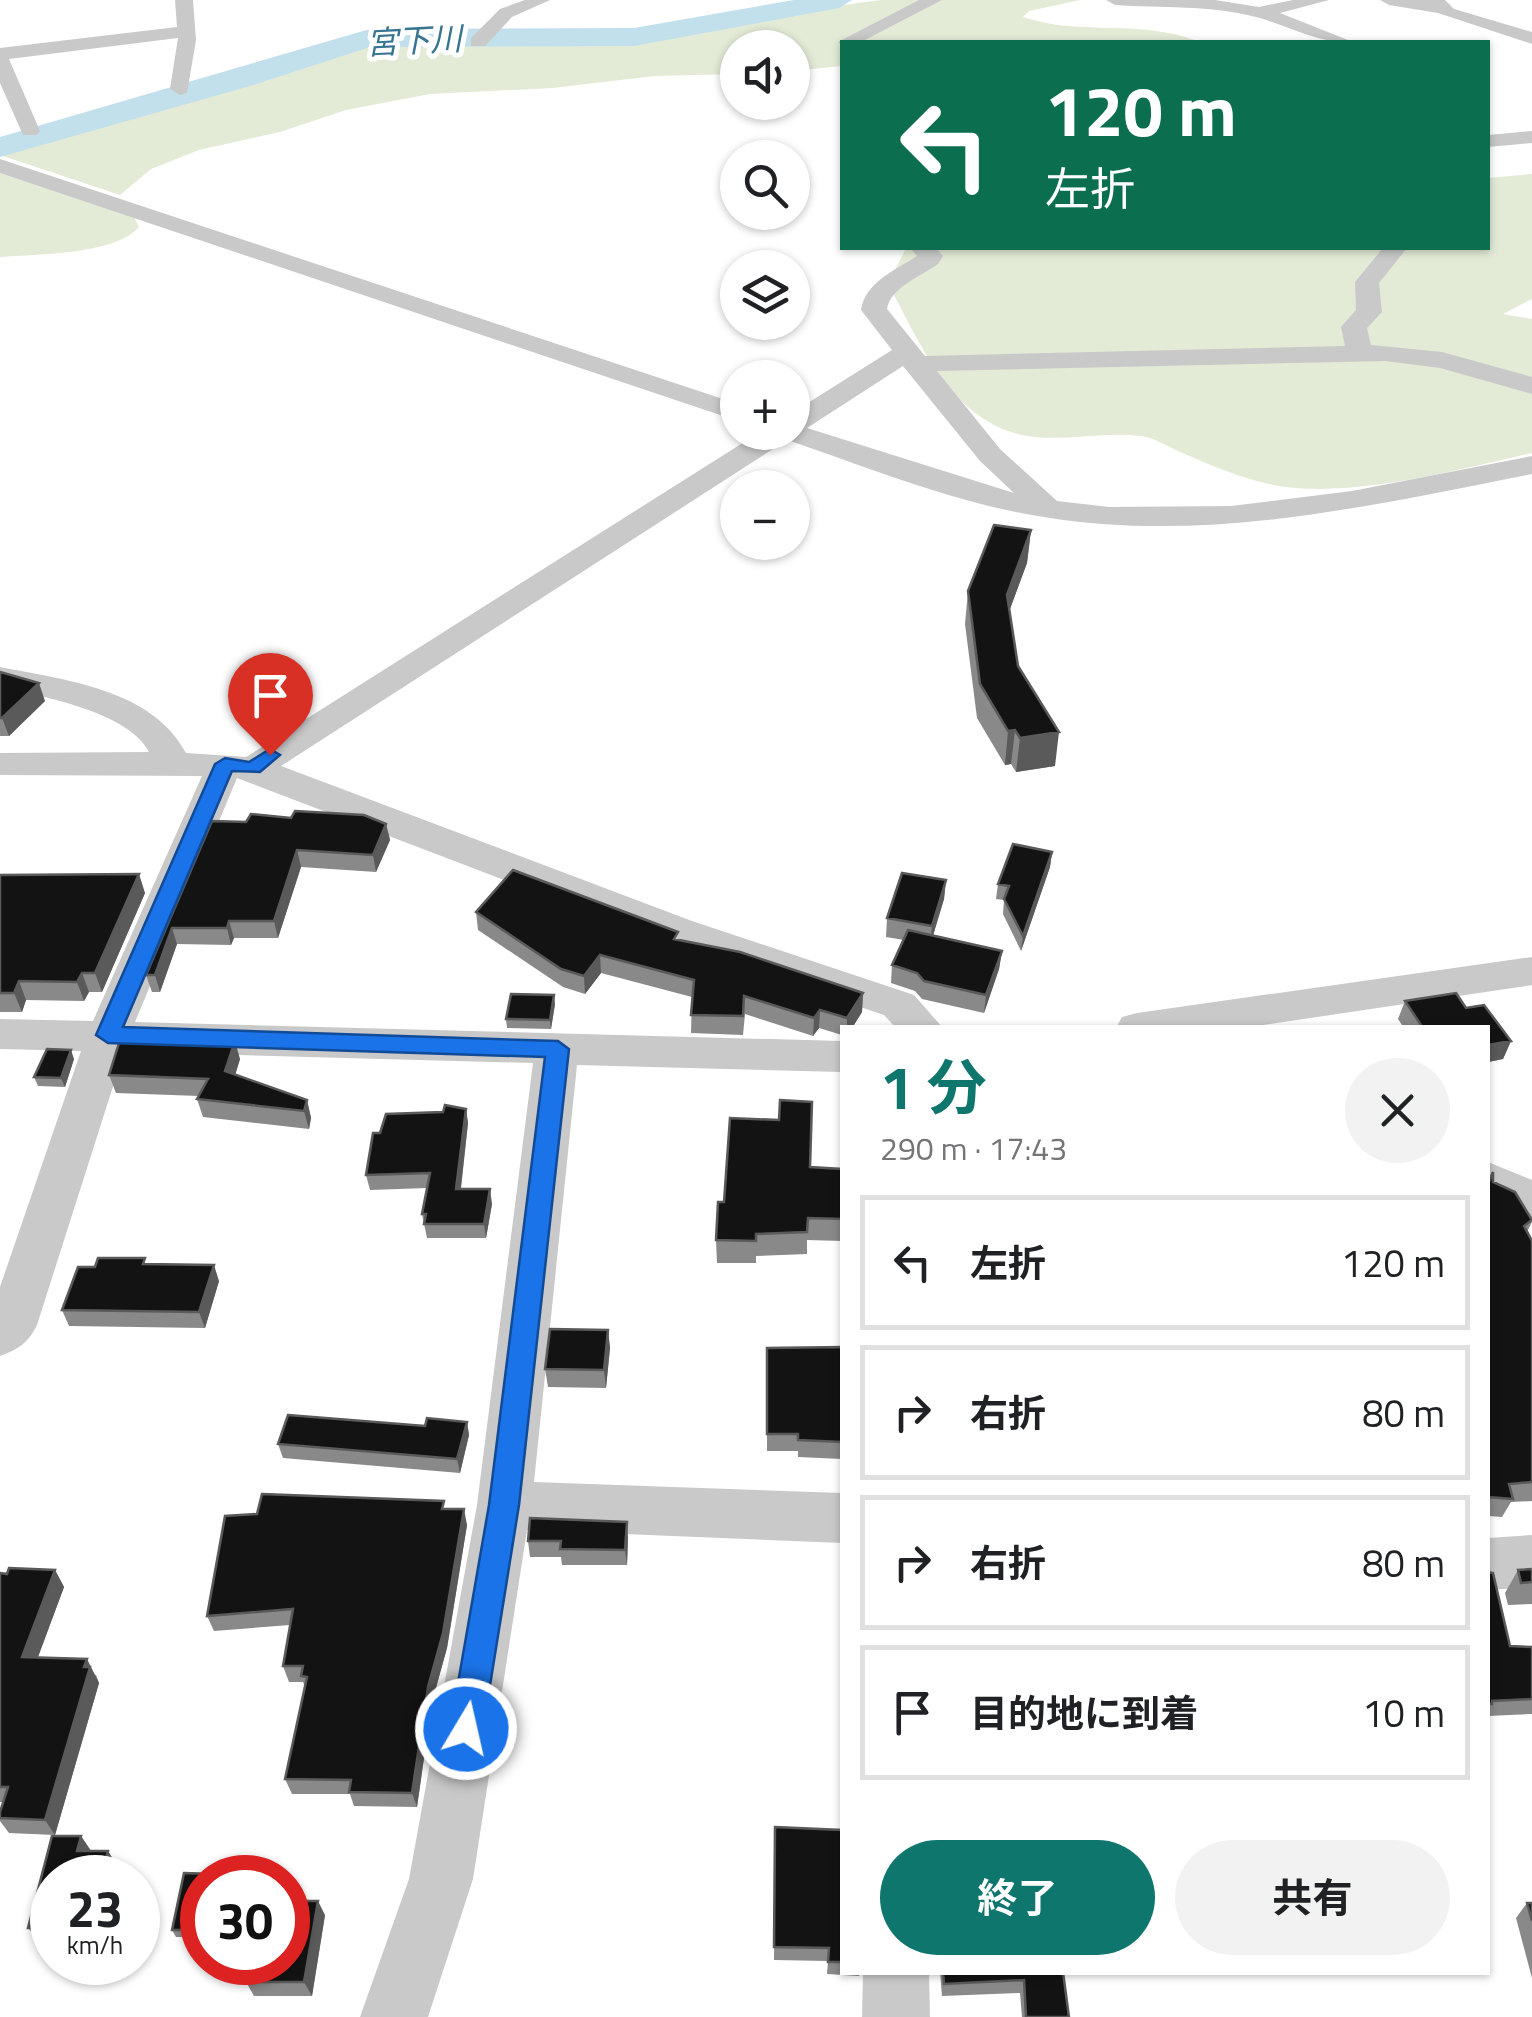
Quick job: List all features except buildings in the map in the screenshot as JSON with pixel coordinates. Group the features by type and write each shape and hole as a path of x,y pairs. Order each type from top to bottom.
{"street":[{"path":"180,89 186,30 184,0"},
{"path":"483,38 506,13 541,0"},
{"path":"850,40 932,0"},
{"path":"1115,0 1259,12 1338,40"},
{"path":"1259,12 1320,0"},
{"path":"1389,0 1446,9 1514,11"},
{"path":"1446,9 1482,36 1466,38"},
{"path":"1446,9 1482,26 1532,38"},
{"path":"30,131 0,56 186,30"},
{"path":"1490,142 1532,136"},
{"path":"0,166 720,407"},
{"path":"924,250 930,260 882,290 874,310 990,455 1047,508"},
{"path":"1360,353 1354,327 1369,312 1368,282 1393,250"},
{"path":"810,418 911,359 1360,353 1426,356 1532,386"},
{"path":"810,434 981,494 1047,508 1147,518 1246,516 1532,465"},
{"path":"0,1335 12,1326 156,876 239,766 751,450"},
{"path":"0,677 44,683 88,696 158,734 173,763"},
{"path":"0,764 239,766 660,924 900,1005 919,1025"},
{"path":"1157,1025 1532,971"},
{"path":"0,1034 840,1056"},
{"path":"394,2017 442,1878 504,1505 558,1049"},
{"path":"1490,1181 1532,1200"},
{"path":"504,1505 840,1518"},
{"path":"1490,1564 1532,1561"},
{"path":"896,1975 896,2017"}],"green space":[{"path":"881,0 1080,0 1029,11 1023,17 1067,26 1154,31 1193,40 840,40 840,66 810,69 810,30 720,30 720,74 430,94 346,110 280,132 199,150 151,169 120,195 0,155 101,121 245,87 320,46 339,41 646,31"},
{"path":"0,173 134,217 139,227 128,236 94,248 0,257"},
{"path":"1532,174 1532,299 1503,314 1532,319 1532,453 1435,475 1366,486 1299,488 1245,478 1145,437 1041,438 1001,428 958,398 941,377 888,284 905,250 1490,250 1490,178"}],"waterway":[{"name":"宮下川","path":"0,147 239,80 370,38 634,37 839,0"}],"route":[{"path":"270,755 253,768 225,764 108,1035 558,1049 504,1505 466,1729"}]}
